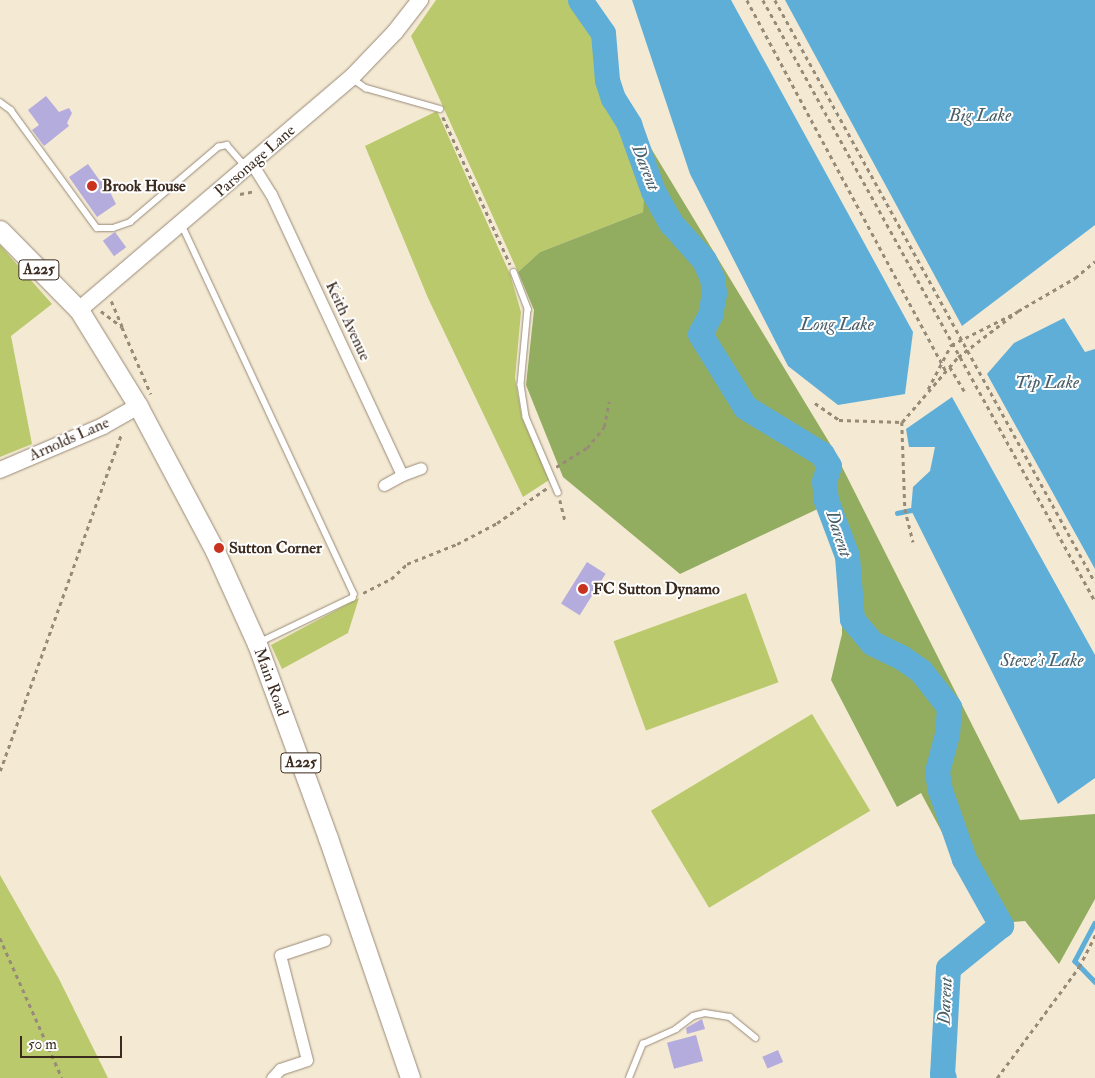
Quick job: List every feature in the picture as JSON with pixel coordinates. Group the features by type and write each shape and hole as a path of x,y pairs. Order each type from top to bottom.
{"main road":[{"name":"A225","path":"0,230 79,310"},
{"name":"Main Road","path":"79,310 138,406 209,538 257,644 328,838 410,1078"}],"street":[{"name":"Parsonage Lane","path":"79,310 250,167 351,78 395,32 420,0"},
{"name":"Keith Avenue","path":"250,167 271,194 402,475"},
{"name":"Arnolds Lane","path":"0,470 103,426 138,406"},
{"path":"384,485 420,468"},
{"path":"272,1078 280,1069 308,1060 280,955 324,940"}],"lane":[{"path":"351,78 366,88 440,109"},
{"path":"0,102 11,110 97,228 113,228 130,222 218,147 227,145 250,167"},
{"path":"182,225 350,585 353,598 257,644"},
{"path":"514,272 528,309 521,385 525,409 558,492"},
{"path":"629,1078 643,1044 676,1030 692,1016 705,1013 730,1017 756,1038"}],"path":[{"path":"747,0 946,371"},
{"path":"763,0 1095,601"},
{"path":"775,0 1095,582"},
{"path":"440,109 514,272"},
{"path":"926,392 953,343 1018,311 1075,278 1095,261"},
{"path":"913,542 905,514 902,422 926,392 960,356 1018,311"},
{"path":"950,366 965,392"},
{"path":"551,471 587,448 604,427 609,401"},
{"path":"815,403 839,420 902,422"},
{"path":"0,771 122,429"},
{"path":"353,598 392,579 407,564 457,544 497,523 555,483"},
{"path":"558,492 565,520"},
{"path":"997,1078 1079,967 1095,934"},
{"path":"0,938 62,1078"}],"green space":[{"path":"436,0 574,0 598,36 608,98 645,173 643,212 540,252 518,272 411,36"},
{"path":"437,111 510,274 521,312 515,378 522,418 549,480 523,497 428,298 365,146"},
{"path":"646,140 832,447 1020,820 1095,814 1095,899 1059,964 1025,921 991,924 921,793 897,807 831,680 842,634 842,553 824,506 680,574 563,477 526,385 534,310 518,272 540,252 643,212"},
{"path":"0,245 52,304 11,336 32,444 0,457"},
{"path":"746,593 778,682 646,730 614,641"},
{"path":"359,598 348,633 282,669 271,645"},
{"path":"812,714 870,811 709,908 651,811"},
{"path":"0,875 59,979 108,1078 0,1078"}],"water":[{"name":"Long Lake","path":"632,0 731,0 913,332 905,394 838,405 788,366 690,174"},
{"name":"Big Lake","path":"785,0 1095,0 1095,225 962,326"},
{"name":"Tip Lake","path":"1064,318 1085,352 1095,349 1095,569 987,374 1014,343"},
{"name":"Steve's Lake","path":"952,397 1095,655 1095,778 1058,804 911,510 913,487 930,471 935,447 909,447 906,429"}],"building":[{"path":"46,96 59,112 69,108 72,113 67,123 69,126 44,146 32,130 39,125 28,110"},
{"name":"Brook House","path":"88,164 100,181 103,178 116,204 97,217 69,177"},
{"path":"115,232 126,247 114,256 103,241"},
{"name":"FC Sutton Dynamo","path":"587,562 606,574 580,615 561,604"},
{"path":"702,1019 705,1029 687,1034 686,1028"},
{"path":"696,1035 703,1061 674,1069 667,1043"},
{"path":"778,1050 783,1062 767,1069 762,1057"}],"waterway":[{"name":"Darent","path":"580,0 603,33 607,80 613,98 629,124 653,191 671,223 704,260 712,278 714,293 710,315 700,334 745,407 822,454 829,466 824,481 826,500 847,556 852,619 872,643 901,657 921,671 949,707 947,734 937,772 940,790 964,859 1001,925 948,968 942,1074 944,1078"},
{"path":"897,513 911,510"},
{"path":"1095,923 1075,961 1095,982"}],"place":[{"name":"Brook House","path":"92,186"},
{"name":"Sutton Corner","path":"219,548"},
{"name":"FC Sutton Dynamo","path":"583,589"}]}
